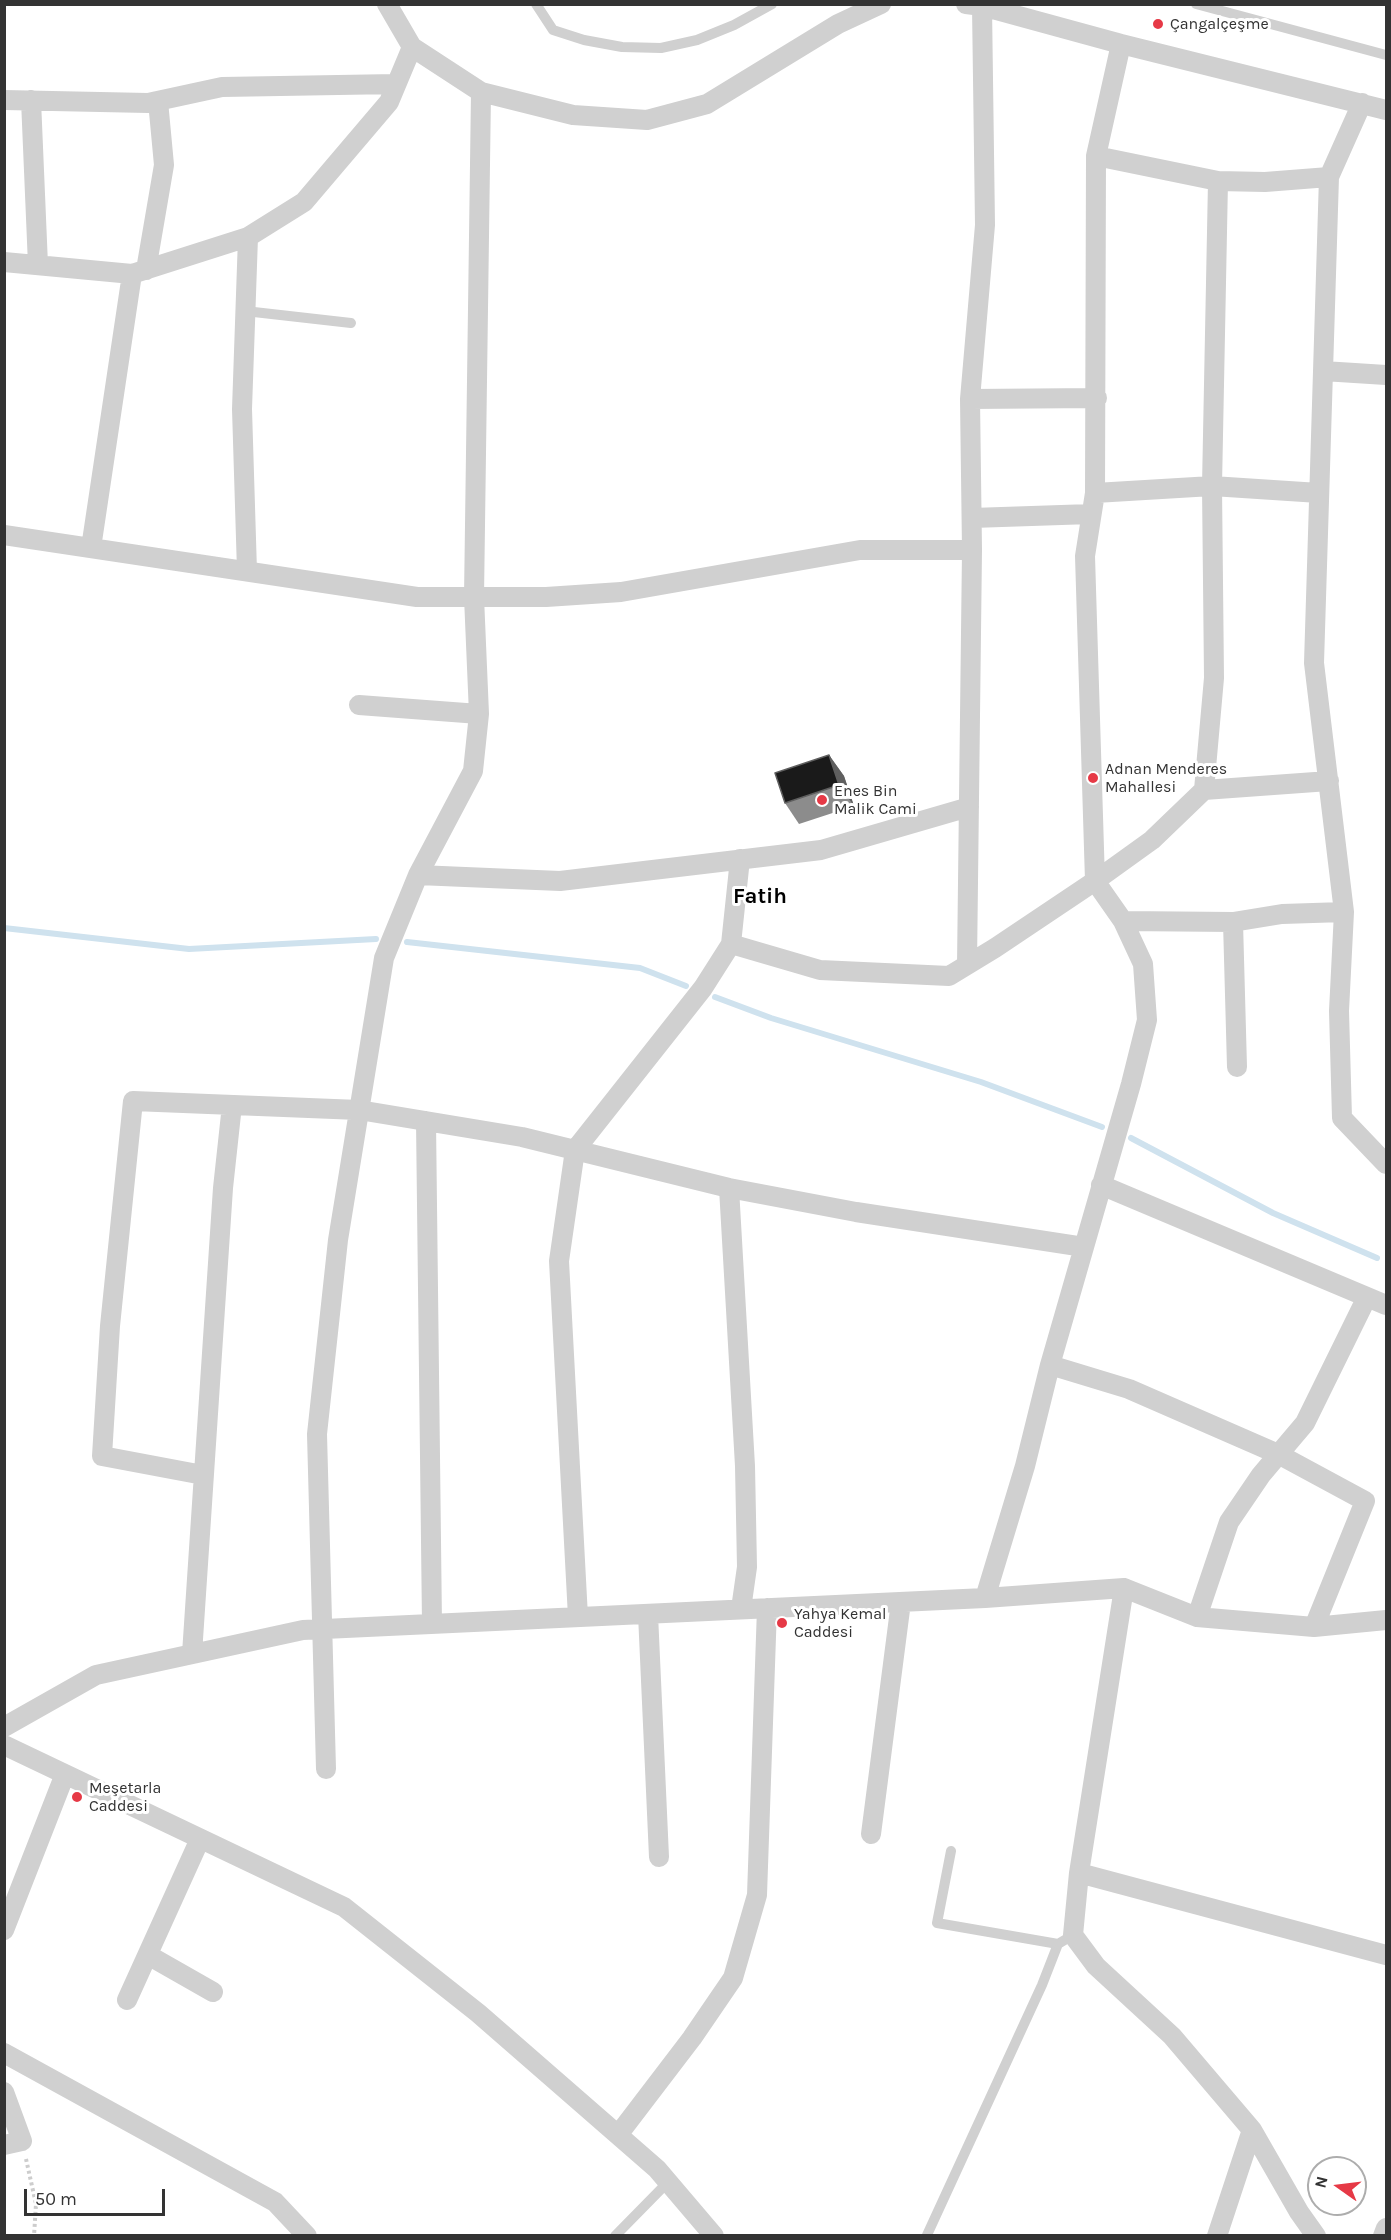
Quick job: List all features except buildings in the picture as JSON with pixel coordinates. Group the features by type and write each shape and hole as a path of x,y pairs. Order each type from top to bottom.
{"street":[{"path":"387,4 412,47 481,92 573,115 647,120 707,104 838,24 881,4"},
{"path":"967,965 972,550 970,399 985,225 974,5 1386,110"},
{"path":"984,1598 1025,1466 1050,1365 1131,1084 1147,1020 1143,964 1123,921 1095,881 1085,556 1095,493 1096,156 1120,44"},
{"path":"4,262 139,272 248,237 304,202 389,102 412,47"},
{"path":"4,100 148,103 222,87 396,84"},
{"path":"326,1769 320,1629 317,1434 338,1240 384,958 418,875 473,771 479,714 474,597 481,92"},
{"path":"31,100 38,265"},
{"path":"91,548 139,272 164,165 158,100"},
{"path":"1362,103 1329,177 1314,663 1344,912 1339,1011 1342,1118 1386,1164"},
{"path":"1096,156 1218,181 1264,182 1329,177"},
{"path":"1204,790 1214,678 1212,486 1218,181"},
{"path":"247,571 242,409 248,237"},
{"path":"1323,371 1386,375"},
{"path":"970,399 1097,398"},
{"path":"1095,493 1212,486 1319,493"},
{"path":"972,518 1091,514"},
{"path":"4,534 417,597 546,597 621,592 860,550 972,550"},
{"path":"358,705 479,714"},
{"path":"731,944 820,970 949,976 1095,881 1152,840 1204,790 1329,781"},
{"path":"418,875 560,881 821,850 969,807"},
{"path":"578,1617 559,1261 575,1150 703,988 731,944 740,859"},
{"path":"1123,921 1233,922 1282,914 1344,912"},
{"path":"1233,922 1238,1067"},
{"path":"204,1475 102,1456 110,1326 133,1101 359,1110 522,1137 729,1188 856,1212 1084,1247"},
{"path":"192,1654 223,1188 232,1105"},
{"path":"426,1121 432,1624"},
{"path":"1101,1185 1386,1305"},
{"path":"729,1188 745,1466 747,1567 741,1610"},
{"path":"1197,1617 1229,1522 1261,1475 1305,1423 1367,1297"},
{"path":"1050,1365 1129,1389 1278,1454 1365,1501 1314,1628"},
{"path":"1124,1588 1079,1873 1066,1940 1172,2036 1252,2130 1299,2212 1316,2235"},
{"path":"4,1726 96,1675 303,1630 984,1598 1124,1588 1197,1617 1314,1628 1386,1620"},
{"path":"871,1834 901,1602"},
{"path":"618,2135 692,2038 733,1978 757,1895 767,1608"},
{"path":"648,1614 659,1857"},
{"path":"4,1745 344,1907 478,2013 657,2169 714,2235"},
{"path":"4,1930 65,1774"},
{"path":"127,2000 200,1839"},
{"path":"1079,1873 1386,1955"},
{"path":"148,1955 213,1992"},
{"path":"4,2053 275,2202 308,2235"},
{"path":"4,2092 13,2143"},
{"path":"1217,2235 1252,2130"},
{"path":"1383,2235 1386,2228"}],"lane":[{"path":"536,4 554,30 584,40 622,47 661,48 697,40 734,25 772,4"},
{"path":"1196,4 1386,55"},
{"path":"245,310 351,323"},
{"path":"927,2235 1042,1985 1066,1940 937,1923 951,1851"},
{"path":"615,2235 668,2182"}],"path":[{"path":"13,2143 36,2204 34,2235"}],"waterway":[{"path":"4,928 189,949 376,939"},
{"path":"407,942 640,968 686,986"},
{"path":"715,997 771,1018 981,1082 1102,1127"},
{"path":"1131,1138 1273,1213 1377,1258"}],"place":[{"name":"Çangalçeşme","path":"1158,24"},
{"name":"Adnan Menderes Mahallesi","path":"1093,778"},
{"name":"Enes Bin Malik Cami","path":"822,800"},
{"name":"Yahya Kemal Caddesi","path":"782,1623"},
{"name":"Meşetarla Caddesi","path":"77,1797"}],"district":[{"name":"Fatih","path":"760,897"}]}
